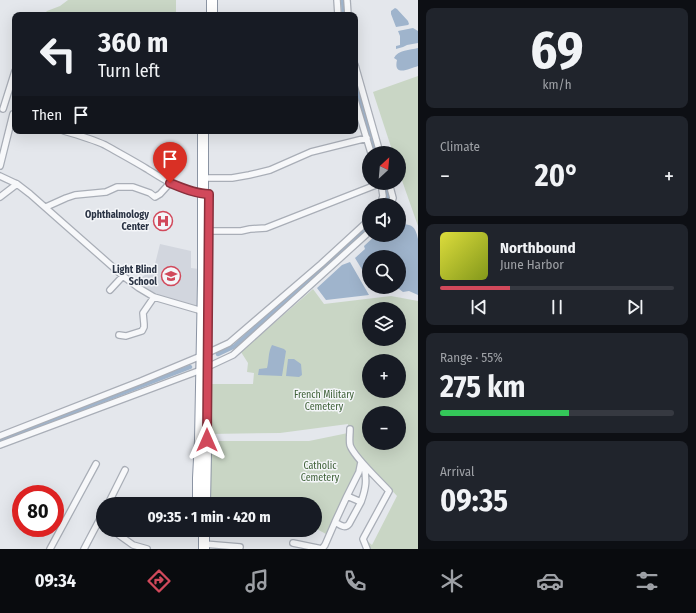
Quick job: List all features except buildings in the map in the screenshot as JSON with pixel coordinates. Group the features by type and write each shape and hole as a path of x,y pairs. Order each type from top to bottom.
{"highway":[{"path":"206,0 206,12"},
{"path":"212,0 212,12"},
{"path":"203,134 206,178 202,311 204,355"},
{"path":"206,178 209,134"},
{"path":"205,497 207,440 204,355 209,231 206,194"},
{"path":"198,497 204,368"},
{"path":"200,537 202,547"},
{"path":"202,547 203,537"}],"street":[{"path":"337,0 338,12"},
{"path":"347,0 348,12"},
{"path":"358,76 378,146"},
{"path":"12,80 2,109 12,113"},
{"path":"358,110 369,146"},
{"path":"0,166 12,121"},
{"path":"73,134 103,144 170,183 184,189 206,194"},
{"path":"206,178 232,178 270,170 311,152 367,138"},
{"path":"0,176 17,184 30,194 123,276 139,288 154,297 202,311"},
{"path":"46,207 66,198 106,192 117,187 133,187 155,196 160,194 170,183"},
{"path":"0,197 17,184"},
{"path":"209,231 241,231 266,228 363,190"},
{"path":"0,436 141,381 229,343 321,264 362,226"},
{"path":"0,445 204,368 233,355 362,238"},
{"path":"110,290 123,276"},
{"path":"119,335 126,336 142,330 144,327 143,313 154,297"},
{"path":"350,429 351,447 363,463 389,491 363,539 367,549"},
{"path":"293,543 322,549 325,546 363,463"},
{"path":"335,522 345,527 347,526 361,502 366,487 366,474 363,463"},
{"path":"50,549 96,464"},
{"path":"112,497 125,470"},
{"path":"347,496 361,502"},
{"path":"84,549 96,526"},
{"path":"122,537 133,545 147,549"},
{"path":"202,547 240,547"}],"shaded area":[{"name":"Light Blind School","path":"160,244 191,251 191,268 199,269 197,307 158,295 138,282 155,264"}],"green space":[{"path":"68,0 176,0 176,12 46,12 60,6"},
{"path":"418,76 418,226 405,190 406,146 391,146 373,92"},
{"path":"313,289 324,304 391,296 418,301 418,549 369,549 366,540 372,545 397,496 365,461 361,463 326,534 322,532 322,497 209,497 209,441 309,441 348,433 348,424 280,433 209,434 209,384 253,384 254,373 247,372 248,363 241,352"}],"water":[{"path":"395,8 408,21 408,25 396,27 391,14 391,11"},
{"path":"413,28 418,31 418,43 396,49 396,46 400,45 400,36 398,31"},
{"path":"418,48 418,66 406,70 397,69 397,60 394,58 398,53"},
{"path":"406,225 411,226 414,229 418,239 418,295 409,291 406,292 406,250 364,250 364,246 368,242 406,242"},
{"path":"362,252 362,270 355,258"},
{"path":"350,262 362,283 362,294 369,295 326,300 317,288 342,265"},
{"path":"272,345 286,351 282,376 258,375 259,369 267,368 269,353"},
{"path":"288,359 294,359 301,364 302,375 299,377 286,376"}],"waterway":[{"path":"343,0 344,12"},
{"path":"358,93 375,146"},
{"path":"386,190 387,198"},
{"path":"218,354 235,346 362,232"},
{"path":"0,440 190,367"}],"place":[{"name":"Ophthalmology Center","path":"163,221"},
{"name":"Light Blind School","path":"171,276"}],"route":[{"path":"170,183 184,189 209,194 207,440"}],"park label":[{"name":"French Military Cemetery","path":"324,400"},
{"name":"Catholic Cemetery","path":"320,472"}]}
